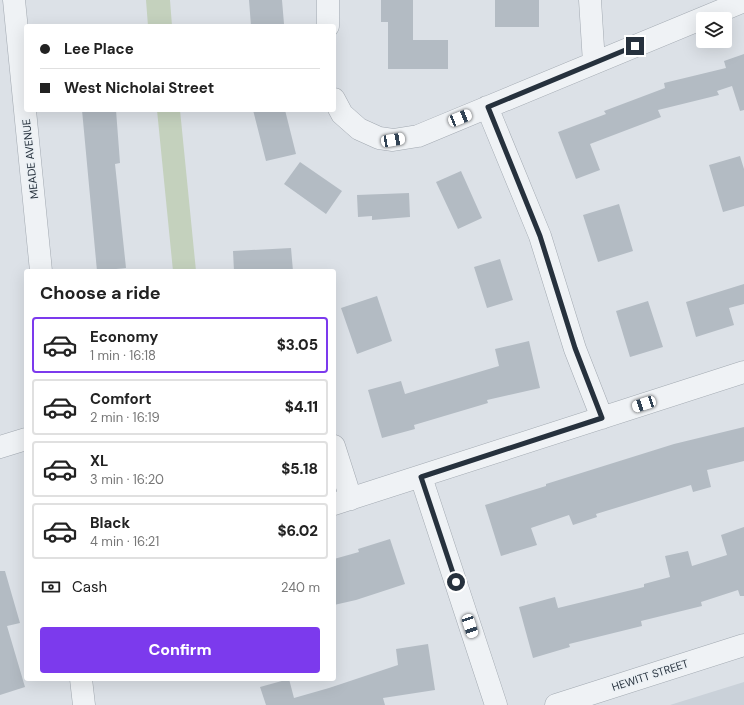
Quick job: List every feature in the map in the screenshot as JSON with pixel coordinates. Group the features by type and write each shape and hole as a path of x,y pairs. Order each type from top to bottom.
{"street":[{"name":"MEADE AVENUE","path":"14,0 24,100"},
{"path":"328,0 328,24"},
{"path":"590,0 594,63"},
{"path":"336,103 342,114 359,129 379,138 393,140 418,136 744,1"},
{"path":"488,107 540,236 575,348 602,418"},
{"name":"MEADE AVENUE","path":"25,112 41,269"},
{"path":"336,460 342,502 744,372"},
{"path":"0,447 24,440"},
{"path":"421,477 496,705"},
{"name":"HEWITT STREET","path":"556,705 744,645"},
{"path":"81,681 84,705"}],"shaded area":[{"path":"744,682 744,705 670,705"}],"green space":[{"path":"146,0 170,0 172,24 148,24"},
{"path":"157,112 180,112 196,269 173,269"}],"building":[{"path":"249,0 282,0 284,24 251,24"},
{"path":"381,0 413,0 413,40 448,40 448,69 388,69 388,22 381,22"},
{"path":"495,0 539,0 539,27 495,27"},
{"path":"744,54 744,110 740,111 732,86 717,91 719,95 658,110 661,117 590,144 600,170 576,179 558,132 606,114 604,111 665,88 664,83 726,68 724,61"},
{"path":"82,112 116,112 120,163 115,164 126,268 97,269"},
{"path":"254,112 286,112 296,154 266,161"},
{"path":"740,156 744,169 744,206 723,212 709,165"},
{"path":"300,162 342,191 326,214 284,184"},
{"path":"461,171 482,218 458,229 436,182"},
{"path":"409,193 410,217 372,220 372,216 358,217 357,195"},
{"path":"619,204 633,251 598,262 583,215"},
{"path":"291,248 293,269 234,269 233,251"},
{"path":"500,259 513,300 487,308 474,267"},
{"path":"744,284 744,304 729,308 734,325 696,337 686,302"},
{"path":"377,296 392,341 357,354 341,308"},
{"path":"648,301 663,347 630,357 616,311"},
{"path":"529,341 540,388 487,400 488,403 414,425 415,429 382,438 368,390 401,381 405,394 499,366 495,349"},
{"path":"744,427 744,461 707,470 711,487 693,492 691,485 596,514 597,517 573,525 569,515 531,528 537,545 501,556 485,505 546,486 546,484 674,444"},
{"path":"744,527 744,596 740,596 738,590 701,602 702,606 641,621 642,626 569,644 570,647 533,658 519,607 555,597 558,608 644,587 644,584 670,577 665,556 688,551 692,566 727,555 721,535"},
{"path":"390,539 405,584 356,600 336,605 336,558 359,552 358,549"},
{"path":"0,571 5,571 20,623 7,626 25,687 0,695"},
{"path":"428,644 435,690 383,698 385,705 266,705 260,687 282,681 290,681 294,698 398,665 396,649"}],"route":[{"path":"456,582 421,477 602,418 575,348 540,236 488,107 635,46"}]}
